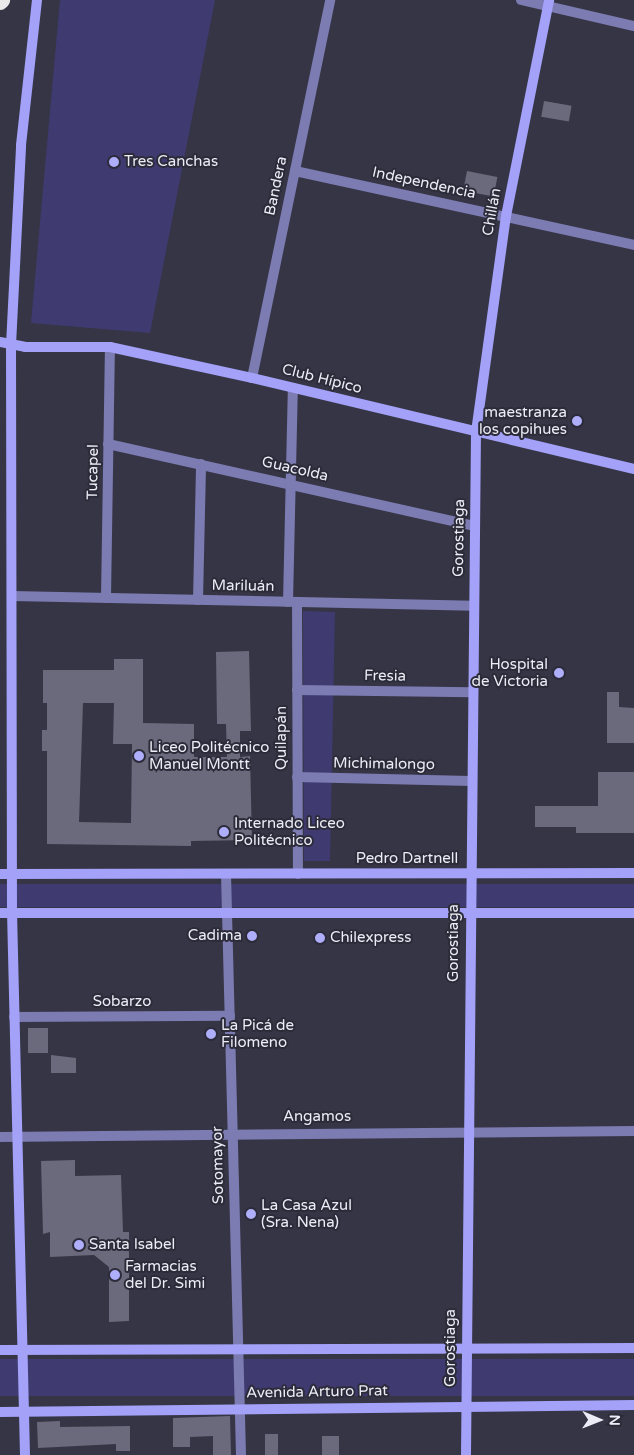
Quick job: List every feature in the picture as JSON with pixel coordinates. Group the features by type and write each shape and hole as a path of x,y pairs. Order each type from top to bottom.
{"street":[{"path":"25,1455 12,913 11,345 21,145 37,0"},
{"name":"Bandera","path":"252,378 330,0"},
{"path":"520,0 548,3 634,26"},
{"name":"Chillán","path":"476,432 506,216 548,3"},
{"name":"Independencia","path":"295,171 634,245"},
{"name":"Club Hípico","path":"0,342 11,345 110,347 252,378 634,469"},
{"name":"Tucapel","path":"106,598 110,347"},
{"name":"Quilapán","path":"293,388 289,482 292,602 297,690 298,874"},
{"name":"Gorostiaga","path":"466,1455 465,1349 469,874 476,432"},
{"name":"Guacolda","path":"108,444 289,482 474,526"},
{"path":"198,600 201,464"},
{"name":"Mariluán","path":"12,596 473,606"},
{"name":"Fresia","path":"297,690 472,692"},
{"name":"Michimalongo","path":"298,777 471,781"},
{"name":"Pedro Dartnell","path":"0,874 634,873"},
{"name":"Sotomayor","path":"226,874 241,1455"},
{"path":"0,913 634,913"},
{"name":"Sobarzo","path":"14,1017 230,1016"},
{"name":"Angamos","path":"0,1137 233,1133 634,1131"},
{"path":"0,1350 634,1348"},
{"name":"Avenida Arturo Prat","path":"0,1412 466,1405 634,1405"}],"shaded area":[{"name":"Tres Canchas","path":"60,0 215,0 150,333 31,323"},
{"path":"303,611 335,612 330,861 304,861"},
{"path":"0,884 634,884 634,907 0,907"},
{"path":"0,1359 634,1359 634,1396 0,1396"}],"building":[{"path":"544,101 572,106 569,122 541,117"},
{"path":"467,171 497,177 494,197 463,191"},
{"path":"249,651 251,731 240,731 240,757 250,756 252,840 191,841 191,846 47,844 47,751 42,751 42,730 47,730 47,703 43,703 43,670 114,670 114,659 143,659 143,723 194,724 194,757 227,757 226,724 217,724 216,652","holes":["83,703 114,703 113,744 132,744 131,823 79,822"]},
{"path":"607,692 619,692 619,707 634,708 634,743 607,743"},
{"path":"598,772 634,772 634,833 576,833 576,827 535,827 535,806 598,806"},
{"path":"28,1028 48,1028 48,1053 28,1053"},
{"path":"51,1055 76,1058 76,1073 51,1073"},
{"path":"75,1160 75,1176 121,1175 123,1232 129,1232 129,1321 109,1322 109,1267 94,1255 50,1257 50,1232 43,1234 41,1161"},
{"path":"230,1416 231,1455 213,1455 213,1436 190,1437 190,1447 173,1447 173,1418"},
{"path":"60,1421 60,1427 130,1426 130,1451 116,1451 116,1444 38,1448 37,1422"},
{"path":"265,1434 278,1434 278,1455 265,1455"},
{"path":"322,1436 339,1436 339,1455 322,1455"}],"place":[{"name":"Tres Canchas","path":"114,162"},
{"name":"maestranza los copihues","path":"577,421"},
{"name":"Hospital de Victoria","path":"559,673"},
{"name":"Liceo Politécnico Manuel Montt","path":"139,756"},
{"name":"Internado Liceo Politécnico","path":"224,832"},
{"name":"Cadima","path":"252,936"},
{"name":"Chilexpress","path":"320,938"},
{"name":"La Picá de Filomeno","path":"211,1034"},
{"name":"La Casa Azul (Sra. Nena)","path":"251,1214"},
{"name":"Santa Isabel","path":"79,1245"},
{"name":"Farmacias del Dr. Simi","path":"115,1275"}]}
